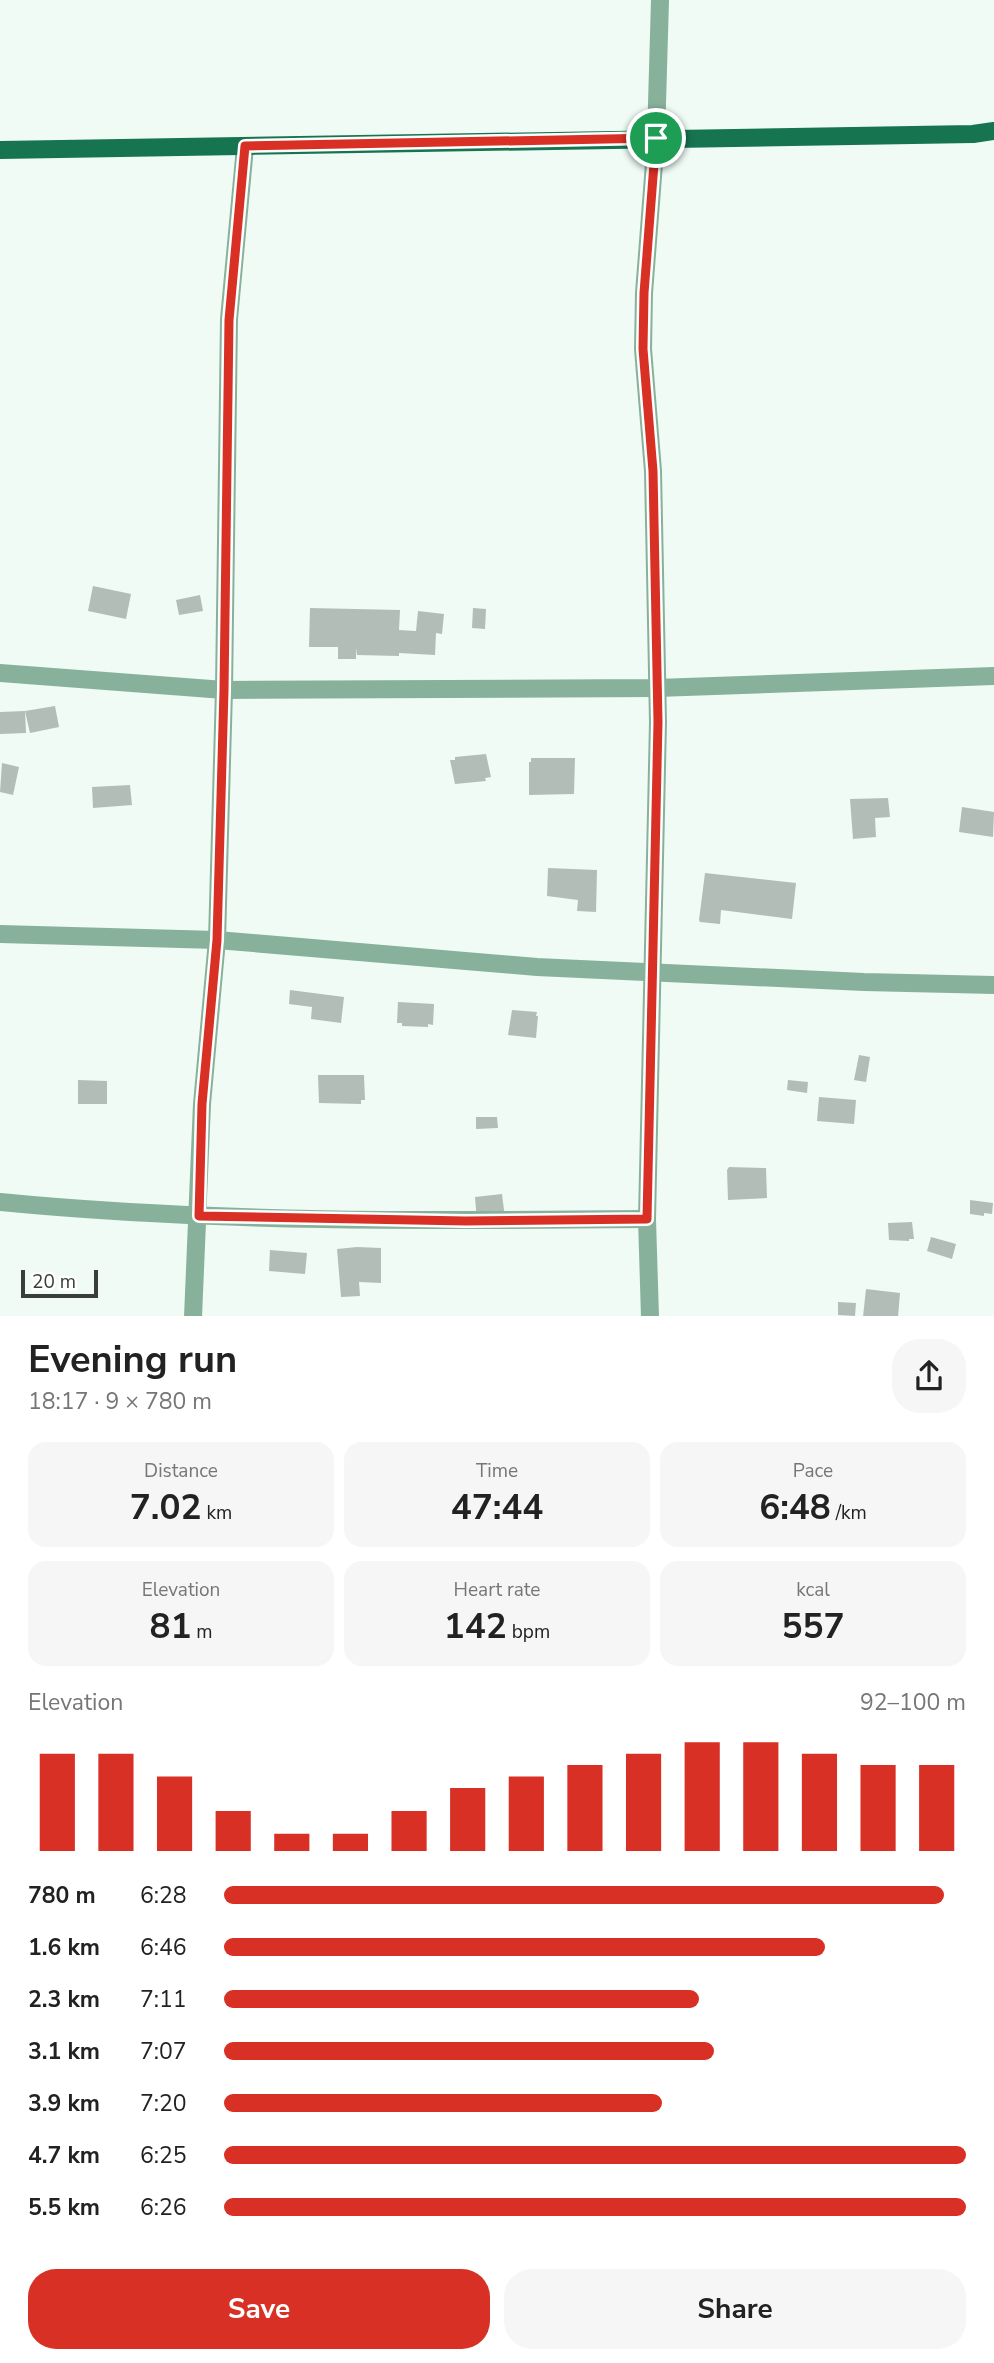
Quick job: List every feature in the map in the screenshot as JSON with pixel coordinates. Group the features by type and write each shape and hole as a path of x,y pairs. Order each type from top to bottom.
{"main road":[{"path":"0,150 973,134 994,131"}],"street":[{"path":"650,1316 647,1219 657,688 653,471 643,349 644,293 656,138 660,0"},
{"path":"193,1316 202,1104 217,940 224,690 229,320 245,146"},
{"path":"0,673 224,690 657,688 994,676"},
{"path":"0,934 217,940 414,958 651,973 994,985"},
{"path":"0,1202 199,1216 453,1221 647,1219"}],"building":[{"path":"93,586 131,594 126,619 88,611"},
{"path":"200,595 203,611 179,615 176,600"},
{"path":"310,608 400,610 399,630 416,631 418,611 444,614 442,634 436,633 435,655 357,655 356,648 356,659 338,659 338,647 309,647"},
{"path":"473,608 486,609 485,629 472,628"},
{"path":"55,706 59,727 30,733 25,711"},
{"path":"25,711 26,733 0,734 0,712"},
{"path":"486,754 491,777 485,778 486,781 455,784 450,760 455,760 455,757"},
{"path":"531,758 575,758 574,794 529,795"},
{"path":"2,763 19,767 13,795 0,792"},
{"path":"130,785 132,805 93,808 92,787"},
{"path":"888,798 890,817 875,818 876,837 853,839 850,799"},
{"path":"962,807 994,812 993,837 959,832"},
{"path":"548,868 597,870 596,912 577,911 578,900 547,896"},
{"path":"705,873 796,883 792,919 721,910 720,924 700,922"},
{"path":"290,990 344,997 341,1023 311,1019 312,1007 289,1004"},
{"path":"398,1002 434,1004 433,1025 402,1026 402,1023 397,1023"},
{"path":"512,1010 537,1012 536,1038 508,1035"},
{"path":"859,1055 870,1057 866,1082 854,1080"},
{"path":"318,1075 364,1075 365,1100 361,1100 361,1104 319,1103"},
{"path":"78,1080 107,1081 107,1104 78,1104"},
{"path":"788,1080 808,1082 807,1093 787,1090"},
{"path":"819,1097 856,1100 854,1124 817,1121"},
{"path":"476,1117 497,1117 498,1128 476,1129"},
{"path":"729,1167 766,1168 767,1198 728,1200"},
{"path":"502,1194 505,1218 477,1221 475,1197"},
{"path":"970,1200 993,1203 992,1214 970,1214"},
{"path":"912,1222 914,1239 889,1240 888,1223"},
{"path":"931,1237 956,1244 952,1259 927,1251"},
{"path":"381,1248 381,1283 359,1282 360,1296 341,1297 337,1249"},
{"path":"270,1250 307,1253 305,1274 269,1271"},
{"path":"866,1289 900,1293 898,1316 863,1316"},
{"path":"838,1302 856,1303 855,1316 838,1315"}],"route":[{"path":"656,138 644,293 643,349 653,471 658,722 647,1219 466,1221 199,1216 202,1104 217,940 224,690 229,320 245,146 656,138"}]}
